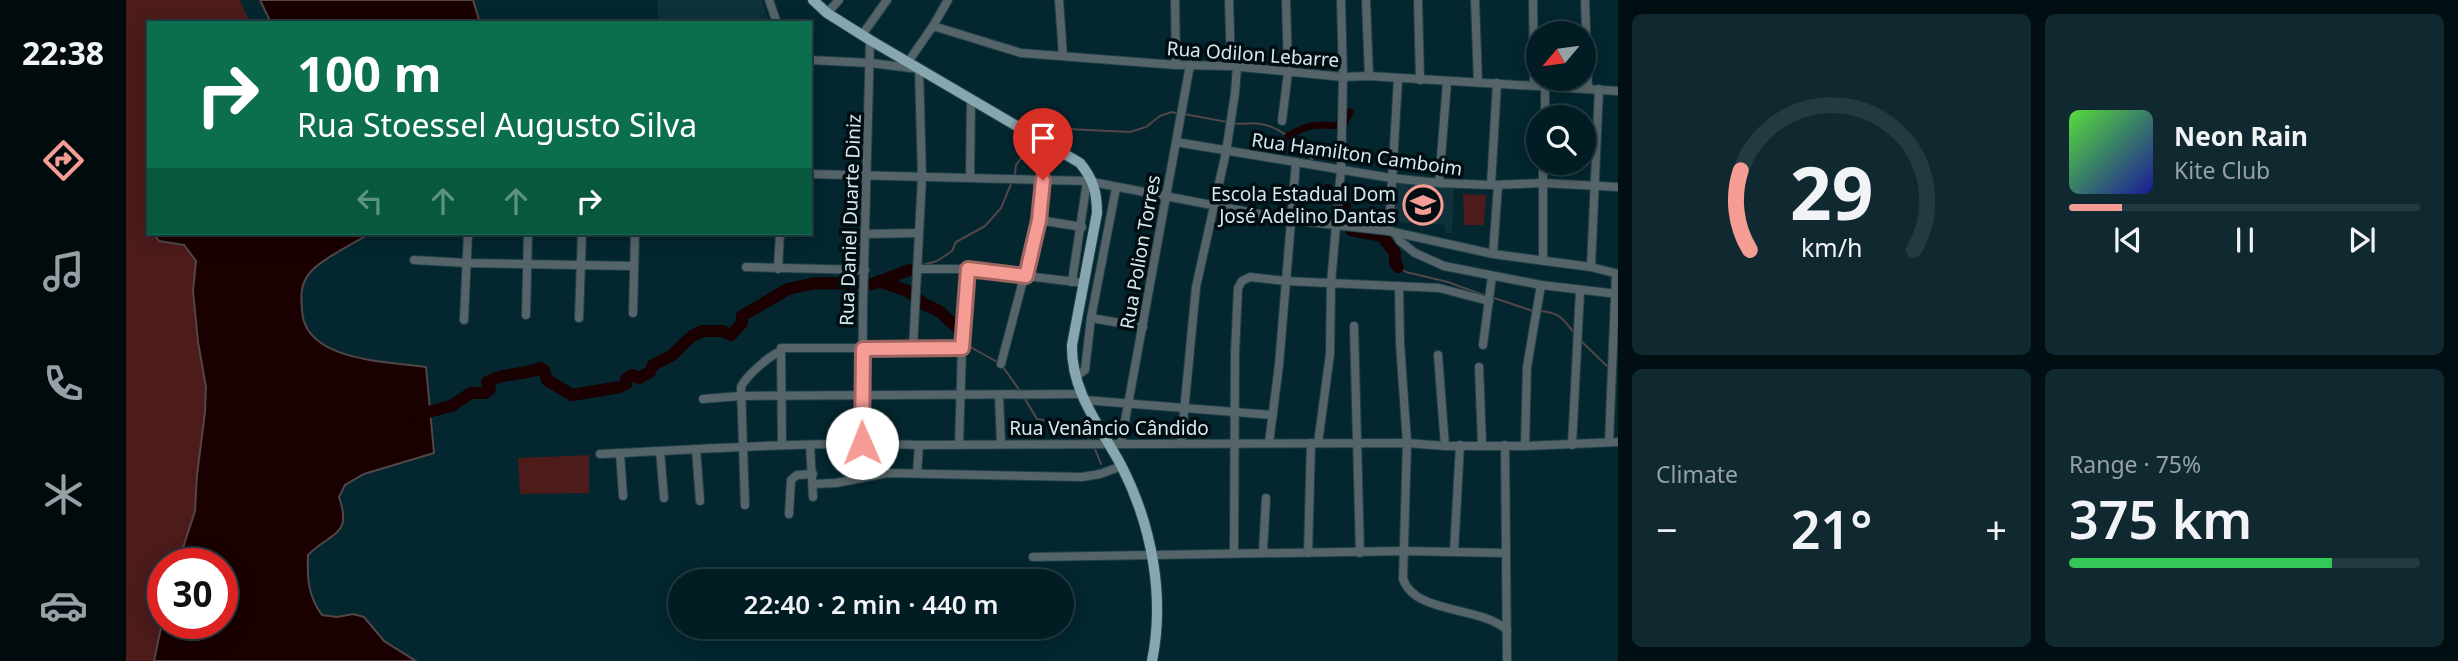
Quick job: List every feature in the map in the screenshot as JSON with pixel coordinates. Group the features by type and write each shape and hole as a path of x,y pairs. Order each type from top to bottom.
{"main road":[{"path":"813,0 827,13 866,38 1080,163 1097,195 1097,213 1071,362 1082,397 1122,466 1143,519 1151,554 1158,613 1152,661"}],"street":[{"path":"769,0 776,21"},
{"path":"827,13 839,0"},
{"path":"866,38 887,0"},
{"path":"908,62 948,0"},
{"path":"1059,0 1063,56"},
{"path":"1174,0 1176,65"},
{"path":"1181,443 1196,287 1215,206 1236,93 1229,0"},
{"path":"1282,121 1288,72 1286,0"},
{"path":"1308,553 1314,443 1330,354 1331,283 1341,170 1341,0"},
{"path":"1366,0 1368,76"},
{"path":"1418,0 1420,80"},
{"path":"1475,0 1478,82"},
{"path":"1533,0 1533,21"},
{"path":"1585,0 1586,21"},
{"name":"Rua Odilon Lebarre","path":"933,26 1009,50 1063,56 1343,77 1526,84"},
{"name":"Rua Daniel Duarte Diniz","path":"862,443 863,289 871,63 866,38"},
{"path":"812,60 919,69 922,177 917,233 914,348"},
{"name":"Rua Polion Torres","path":"1121,443 1190,65"},
{"path":"1398,79 1391,178 1392,232 1406,247 1444,265 1492,276 1580,291 1617,294"},
{"path":"1439,183 1447,82"},
{"path":"1493,254 1497,83"},
{"name":"Rua Odilon Lebarre","path":"1596,89 1618,90"},
{"path":"1591,267 1599,89"},
{"path":"970,178 971,99"},
{"name":"Rua Hamilton Camboim","path":"1176,142 1391,178 1439,183 1543,183 1618,187"},
{"path":"1269,443 1280,355 1296,162"},
{"path":"812,174 1090,182 1290,220 1392,232 1493,254 1591,267 1617,274 1614,442"},
{"path":"1543,175 1543,261"},
{"path":"1001,364 1039,220 1043,180"},
{"path":"1072,282 1090,182"},
{"path":"1075,377 1085,370 1091,318 1116,188"},
{"path":"1039,220 1082,227"},
{"path":"865,234 917,233"},
{"path":"464,320 468,235"},
{"path":"526,315 528,235"},
{"path":"579,318 582,235"},
{"path":"633,313 635,235"},
{"path":"778,269 780,235"},
{"path":"414,260 633,266"},
{"path":"746,267 865,270"},
{"path":"917,269 968,269 1084,283"},
{"path":"959,445 968,269"},
{"path":"1483,345 1492,276"},
{"path":"1234,553 1235,353 1238,288 1242,281 1250,277 1439,288 1489,302"},
{"path":"1525,446 1527,367 1541,285"},
{"path":"1399,286 1407,443 1403,579 1409,592 1424,601 1491,619 1507,630"},
{"path":"1572,446 1580,291"},
{"path":"1091,318 1143,327"},
{"path":"1354,326 1360,553"},
{"path":"745,505 741,387 771,356 781,349 962,348"},
{"path":"781,349 782,445"},
{"path":"1438,355 1445,446"},
{"path":"1479,367 1482,444"},
{"path":"703,399 740,396 1082,397 1129,404 1273,415"},
{"path":"999,396 1000,444"},
{"name":"Rua Venâncio Cândido","path":"600,454 862,443 1407,443 1445,446 1572,446 1614,442"},
{"path":"810,445 813,497"},
{"path":"917,473 919,445"},
{"path":"1454,552 1460,445"},
{"path":"1505,445 1507,661"},
{"path":"696,449 700,501"},
{"path":"660,451 664,498"},
{"path":"620,453 623,496"},
{"path":"814,484 836,483 874,474 1082,477 1122,466"},
{"path":"789,514 792,479 797,475 813,474"},
{"path":"1263,552 1266,498"},
{"path":"1033,556 1403,551 1505,553"}],"shaded area":[{"path":"126,0 240,0 249,21 147,21 147,235 154,235 159,241 184,245 196,262 193,291 206,387 195,511 183,548 147,548 147,639 159,639 154,661 126,661"},
{"path":"260,0 473,0 479,21 270,21"},
{"path":"658,0 762,0 768,21 657,21"},
{"name":"Escola Estadual Dom José Adelino Dantas","path":"1394,183 1454,188 1452,233 1445,233 1444,225 1392,222"},
{"path":"1463,194 1486,195 1484,225 1464,225"},
{"path":"154,235 368,235 320,263 306,278 301,300 306,327 317,340 350,356 426,367 434,453 364,474 345,485 339,497 343,510 341,527 308,555 308,579 311,594 322,615 337,617 353,614 364,617 384,641 416,661 154,661 159,639 238,639 238,548 183,548 195,511 206,387 193,291 196,261 184,245 159,241"},
{"path":"589,455 589,493 520,494 518,458"}],"waterway":[{"path":"1039,136 1046,128 1130,132 1146,127 1160,116 1172,112 1179,114"},
{"path":"1288,136 1312,126 1344,124 1350,112"},
{"path":"1184,114 1227,122"},
{"path":"1232,123 1270,126 1291,139 1316,163"},
{"path":"1015,174 1016,165 1033,142"},
{"path":"923,265 937,261 952,251 956,242 985,226 1001,208 1011,184"},
{"path":"1328,190 1345,206 1346,219"},
{"path":"1351,230 1382,236 1395,253 1398,267"},
{"path":"1398,267 1406,272 1448,282 1486,296"},
{"path":"417,415 451,406 471,393 485,393 490,389 487,382 493,379 540,368 544,370 547,380 572,395 620,387 626,384 626,379 632,375 639,378 650,372 653,365 671,356 692,336 703,331 723,331 731,335 742,323 742,316 788,289 816,283 873,284 909,270"},
{"path":"879,281 908,291 924,304 939,311 959,329 965,344"},
{"path":"1491,297 1533,311"},
{"path":"1538,311 1560,317 1575,334"},
{"path":"1581,341 1607,366"},
{"path":"965,344 999,363"},
{"path":"1003,367 1020,391"},
{"path":"1025,399 1037,419 1078,427 1091,441"},
{"path":"1095,449 1101,464"}],"place":[{"name":"Escola Estadual Dom José Adelino Dantas","path":"1423,205"}],"route":[{"path":"862,443 863,349 962,348 968,269 1026,276 1039,220 1043,180"}]}
